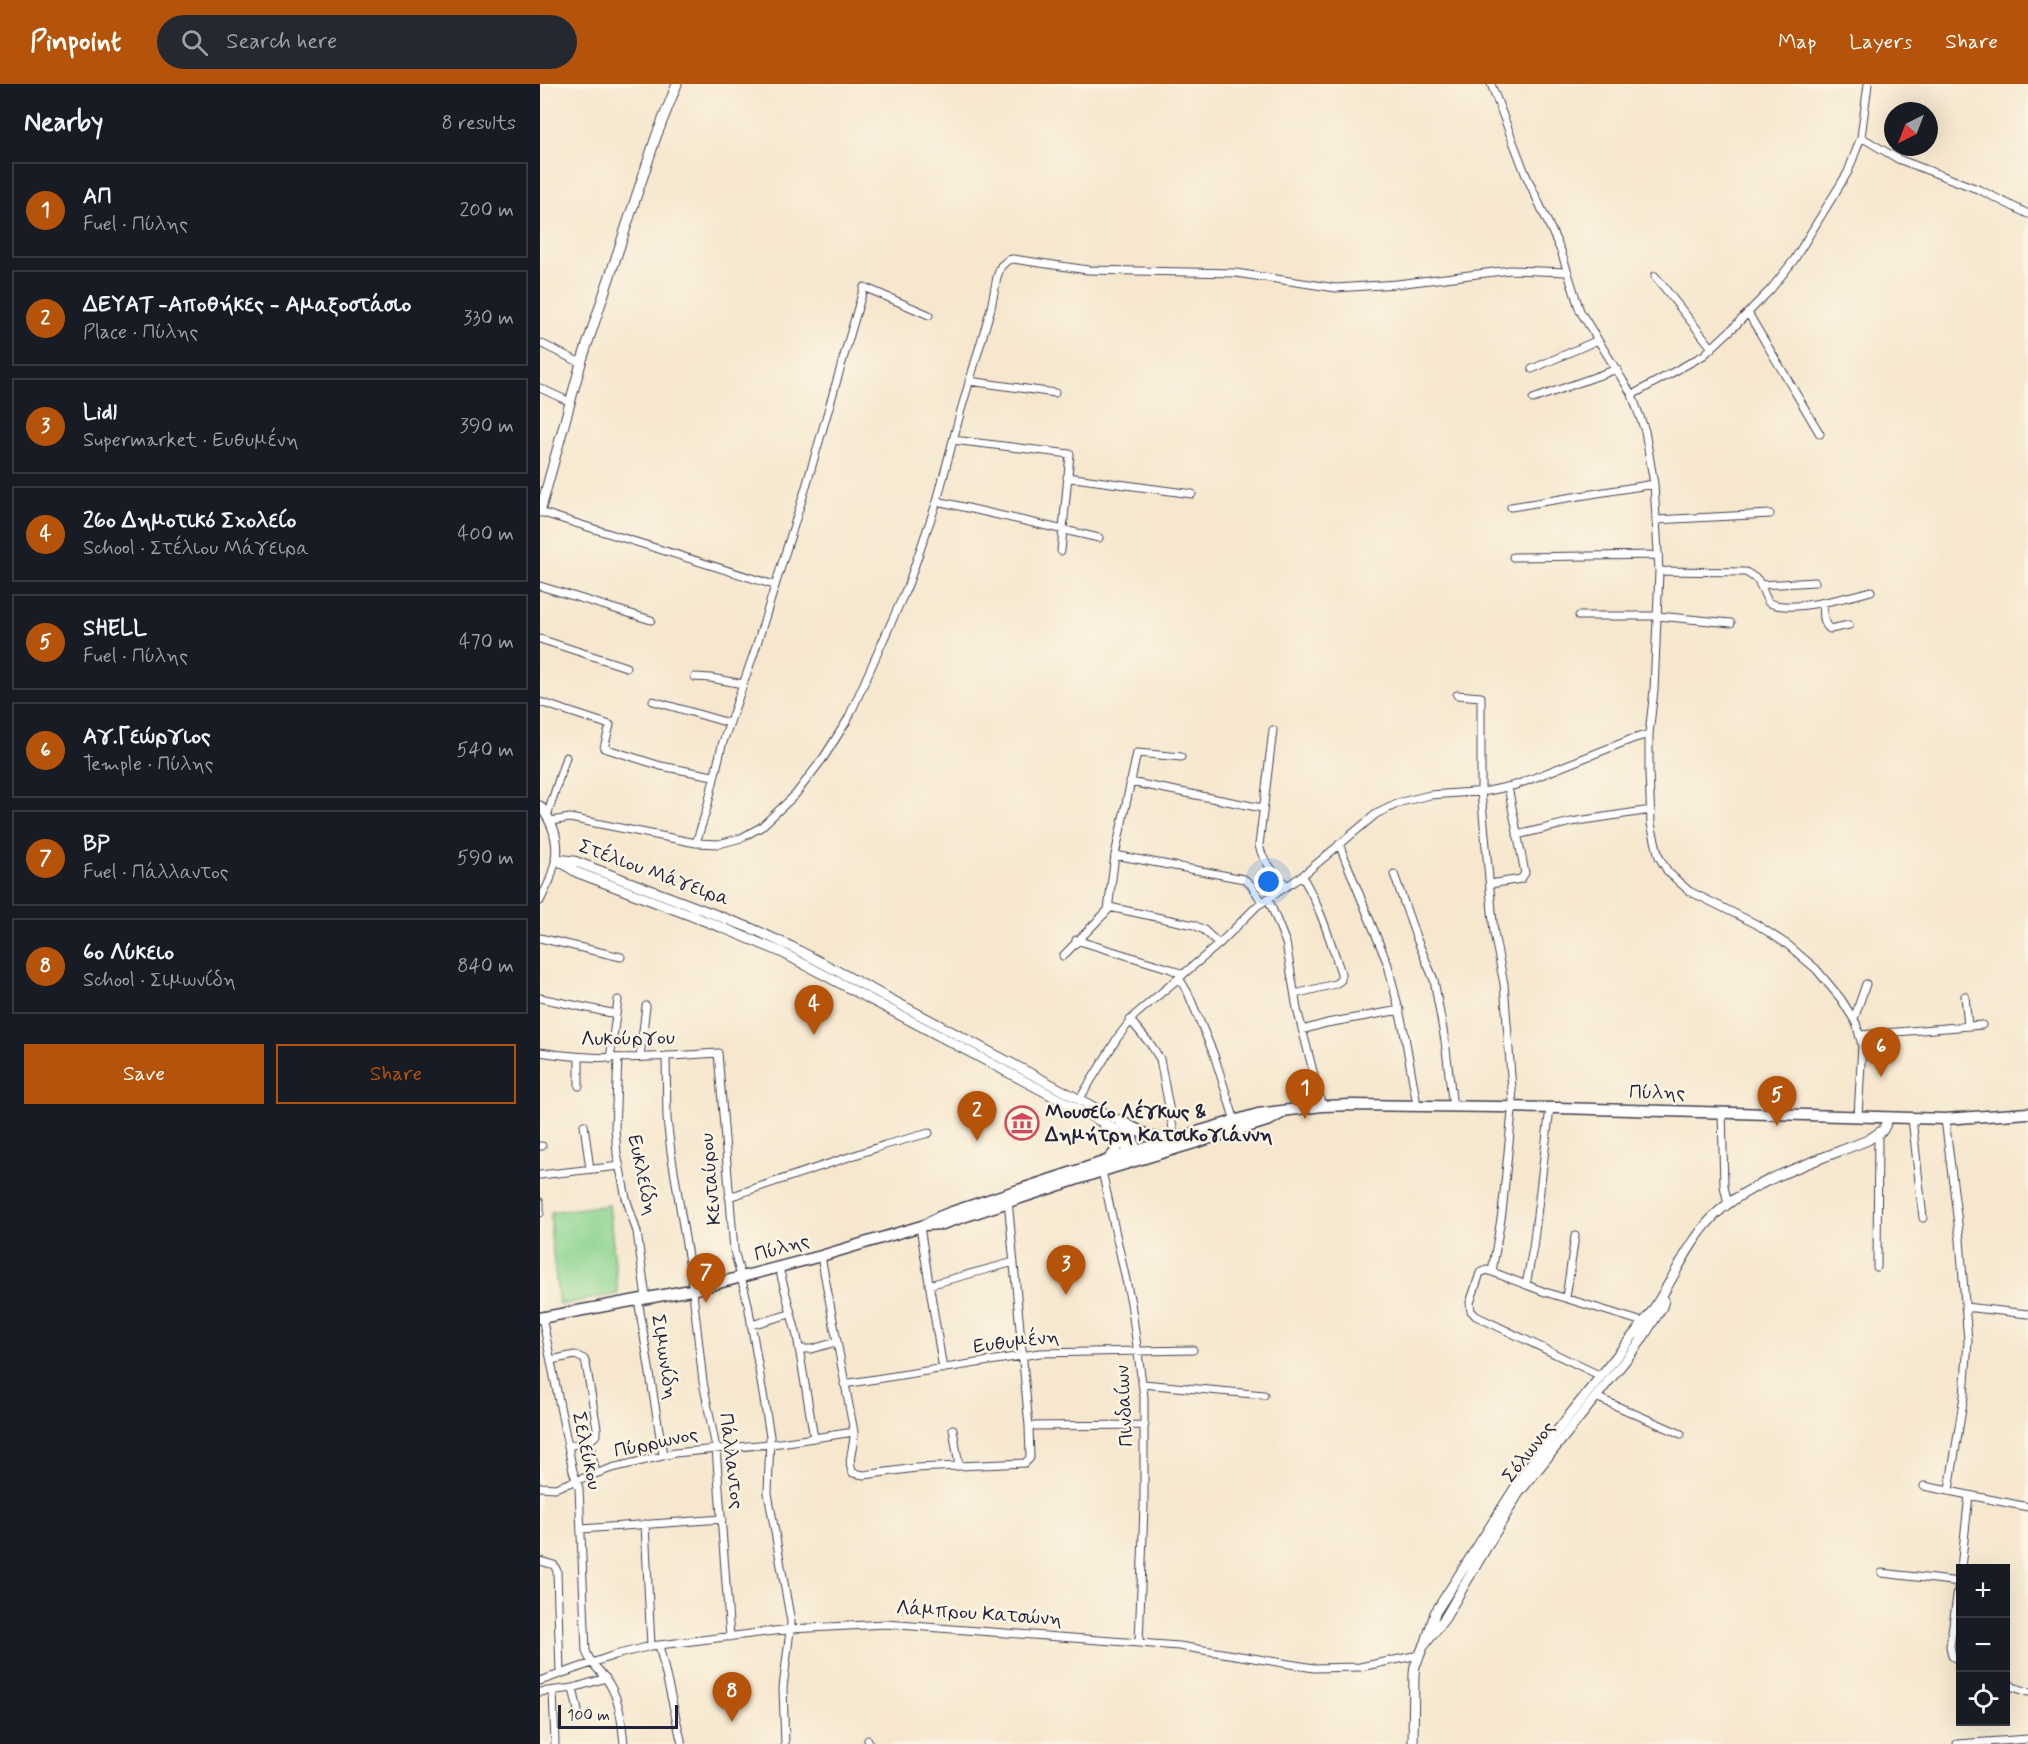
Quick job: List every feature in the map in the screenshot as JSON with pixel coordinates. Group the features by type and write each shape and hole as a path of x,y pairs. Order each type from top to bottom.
{"main road":[{"path":"540,512 580,363 656,137 677,84"},
{"path":"540,806 549,818 557,840 556,859"},
{"name":"Στέλιου Μάγειρα","path":"556,859 580,863 772,938 1120,1121"},
{"name":"Στέλιου Μάγειρα","path":"556,859 576,872 738,933 800,961 1103,1123 1120,1134 1133,1157"},
{"name":"Πύλης","path":"1133,1157 1172,1139 1267,1112 1322,1106 1416,1105 1946,1119 2028,1113"},
{"name":"Πύλης","path":"541,1318 741,1279 923,1226 939,1217 1008,1199 1133,1157 1270,1119 1285,1111"},
{"path":"1878,1134 1887,1124 1889,1117"},
{"path":"1120,1121 1151,1137 1172,1139"},
{"path":"1120,1121 1132,1135 1133,1157"},
{"path":"1103,1123 1114,1134 1118,1145 1115,1154 1104,1166"},
{"name":"Σόλωνος","path":"1413,1744 1414,1674 1436,1613 1529,1466 1643,1322 1666,1290 1700,1233 1713,1216 1728,1204 1764,1183 1878,1134"},
{"name":"Σόλωνος","path":"1426,1642 1445,1618 1518,1494 1640,1342 1662,1307 1666,1290"}],"street":[{"path":"1491,84 1525,173 1561,251 1580,311 1632,395 1645,431 1654,484 1659,555 1658,616 1649,734 1651,810 1656,849 1662,864 1672,877 1697,896 1756,924 1788,945 1826,981 1854,1019 1860,1035 1863,1058 1858,1116"},
{"path":"1632,395 1693,362 1712,348 1771,289 1808,239 1848,172 1862,137 1868,84"},
{"path":"1862,137 1898,159 1980,190 2028,214"},
{"path":"566,757 549,818 577,819 696,843 719,844 741,838 761,827 795,795 844,726 866,683 908,585 937,501 1001,266 1008,260 1088,270 1236,273 1336,288 1397,284 1510,270 1568,272"},
{"path":"1655,276 1712,348"},
{"path":"696,843 729,723 805,490 864,287 929,315"},
{"path":"1748,313 1820,434"},
{"path":"1532,369 1598,340"},
{"path":"540,343 580,363"},
{"path":"1533,399 1617,369"},
{"path":"969,381 1055,393"},
{"path":"540,388 570,402"},
{"path":"953,440 1070,454 1061,551"},
{"path":"1067,477 1192,494"},
{"path":"1511,507 1654,484"},
{"path":"937,501 1099,538"},
{"path":"540,512 774,585"},
{"path":"1656,520 1770,514"},
{"path":"1513,557 1659,555"},
{"path":"1659,571 1740,571 1752,575 1760,585 1764,597 1771,604 1823,603 1871,591"},
{"path":"1760,585 1815,582"},
{"path":"540,586 651,620"},
{"path":"1823,603 1824,623 1827,627 1830,629 1849,625"},
{"path":"1579,616 1658,616 1731,623"},
{"path":"540,639 626,667"},
{"path":"695,677 743,684"},
{"path":"1457,695 1481,697 1481,792 1494,933 1504,984 1512,1108 1502,1214 1492,1272"},
{"path":"653,701 729,723"},
{"path":"540,702 610,725 604,748 661,766 713,776"},
{"path":"1273,729 1259,836 1260,852 1287,886"},
{"path":"1079,1100 1130,1020 1219,944 1265,900 1302,876 1376,814 1406,800 1437,794 1481,792 1508,787 1649,734"},
{"path":"1063,956 1108,907 1115,855 1137,753 1181,757"},
{"path":"1131,782 1262,808"},
{"path":"1490,884 1516,880 1524,877 1525,873 1508,787"},
{"path":"1517,835 1571,822 1651,810"},
{"path":"1340,844 1385,957 1400,1010 1416,1105"},
{"path":"1115,855 1244,879 1265,900 1286,943 1302,1030 1322,1106"},
{"path":"540,901 550,880 556,859"},
{"path":"1394,874 1416,938 1434,980 1445,1041 1453,1107"},
{"path":"1295,994 1335,984 1341,980 1341,973 1327,931 1312,893 1302,876"},
{"path":"1108,907 1194,925 1204,930 1219,944"},
{"path":"540,938 621,957"},
{"path":"1076,940 1171,969 1181,977 1214,1055 1235,1121"},
{"path":"1854,1019 1866,984"},
{"path":"1965,996 1968,1026"},
{"path":"540,998 616,1014"},
{"name":"Ευκλείδη","path":"618,1000 614,1058 616,1136 629,1208 637,1232 642,1299"},
{"path":"640,1057 646,1006"},
{"path":"1302,1030 1327,1023 1400,1010"},
{"path":"1130,1020 1158,1056 1168,1098 1172,1139"},
{"path":"1860,1035 1982,1025"},
{"name":"Λυκούργου","path":"540,1052 579,1057 614,1058 718,1053"},
{"name":"Κενταύρου","path":"718,1053 734,1250 751,1325 771,1443 768,1493 791,1629 783,1688 785,1744"},
{"name":"Πάλλαντος","path":"666,1056 667,1119 671,1152 686,1236 703,1382 717,1448 730,1637"},
{"path":"579,1057 579,1086"},
{"path":"1526,1285 1550,1108"},
{"path":"1722,1112 1724,1186 1728,1204"},
{"path":"1912,1118 1923,1218"},
{"path":"1946,1119 1960,1240 1968,1361 1949,1490"},
{"path":"584,1125 590,1169"},
{"path":"729,1197 885,1145 929,1133"},
{"path":"1877,1267 1878,1134"},
{"path":"540,1175 620,1166"},
{"name":"Πινδαίων","path":"1104,1166 1139,1351 1143,1384 1145,1425 1139,1643"},
{"path":"821,1256 854,1432 855,1442 850,1467 853,1473 857,1475 1027,1462 1030,1455 1029,1426 1008,1199"},
{"path":"540,1202 540,1213"},
{"path":"923,1226 929,1285 943,1369"},
{"path":"1566,1298 1575,1236"},
{"path":"929,1285 1014,1263"},
{"path":"779,1268 799,1349 814,1438"},
{"path":"1601,1376 1476,1316 1471,1311 1470,1303 1478,1276 1482,1271 1492,1272 1643,1322"},
{"path":"1515,1281 1528,1273"},
{"name":"Σιμωνίδη","path":"642,1299 663,1455"},
{"path":"1965,1307 2028,1314"},
{"path":"751,1325 790,1314"},
{"name":"Σελεύκου","path":"541,1318 568,1446 580,1491 586,1650 592,1664"},
{"path":"799,1349 812,1349 836,1341"},
{"name":"Ευθυμένη","path":"844,1384 1022,1355 1053,1352 1193,1350"},
{"path":"550,1360 575,1355 584,1359 597,1436 589,1442 568,1446"},
{"path":"1143,1384 1264,1395"},
{"path":"1596,1397 1682,1434"},
{"path":"1029,1426 1145,1425"},
{"path":"953,1429 958,1466"},
{"name":"Πύρρωνος","path":"540,1487 552,1488 596,1473 663,1455 854,1432"},
{"path":"589,1442 596,1473"},
{"path":"1924,1486 2028,1507"},
{"path":"1962,1564 1970,1505 1969,1495"},
{"path":"580,1529 722,1519"},
{"path":"645,1524 651,1646"},
{"path":"540,1561 554,1565 557,1570 560,1674"},
{"path":"1882,1574 1956,1578"},
{"path":"1956,1605 1950,1646 1952,1656 1956,1659"},
{"name":"Λάμπρου Κατσώνη","path":"540,1681 651,1646 791,1629 902,1624 1179,1646 1322,1669 1360,1667 1419,1655"},
{"path":"659,1645 682,1744"},
{"path":"592,1664 606,1678 615,1694 620,1711 624,1744"},
{"path":"540,1692 573,1688 606,1678"},
{"path":"2010,1684 2028,1692"},
{"path":"573,1688 578,1711"},
{"path":"553,1691 555,1744"},
{"path":"1957,1744 2028,1739"}],"green space":[{"path":"609,1205 618,1294 559,1305 551,1236 551,1212"}],"place":[{"name":"26ο Δημοτικό Σχολείο","path":"814,1035"},
{"name":"Αγ.Γεώργιος","path":"1881,1077"},
{"name":"ΑΠ","path":"1305,1119"},
{"name":"Μουσείο Λέγκως & Δημήτρη Κατσικογιάννη","path":"1022,1123"},
{"name":"SHELL","path":"1777,1126"},
{"name":"ΔΕΥΑΤ -Αποθήκες - Αμαξοστάσιο","path":"977,1141"},
{"name":"Lidl","path":"1066,1295"},
{"name":"BP","path":"706,1303"},
{"name":"6ο Λύκειο","path":"732,1722"}]}
